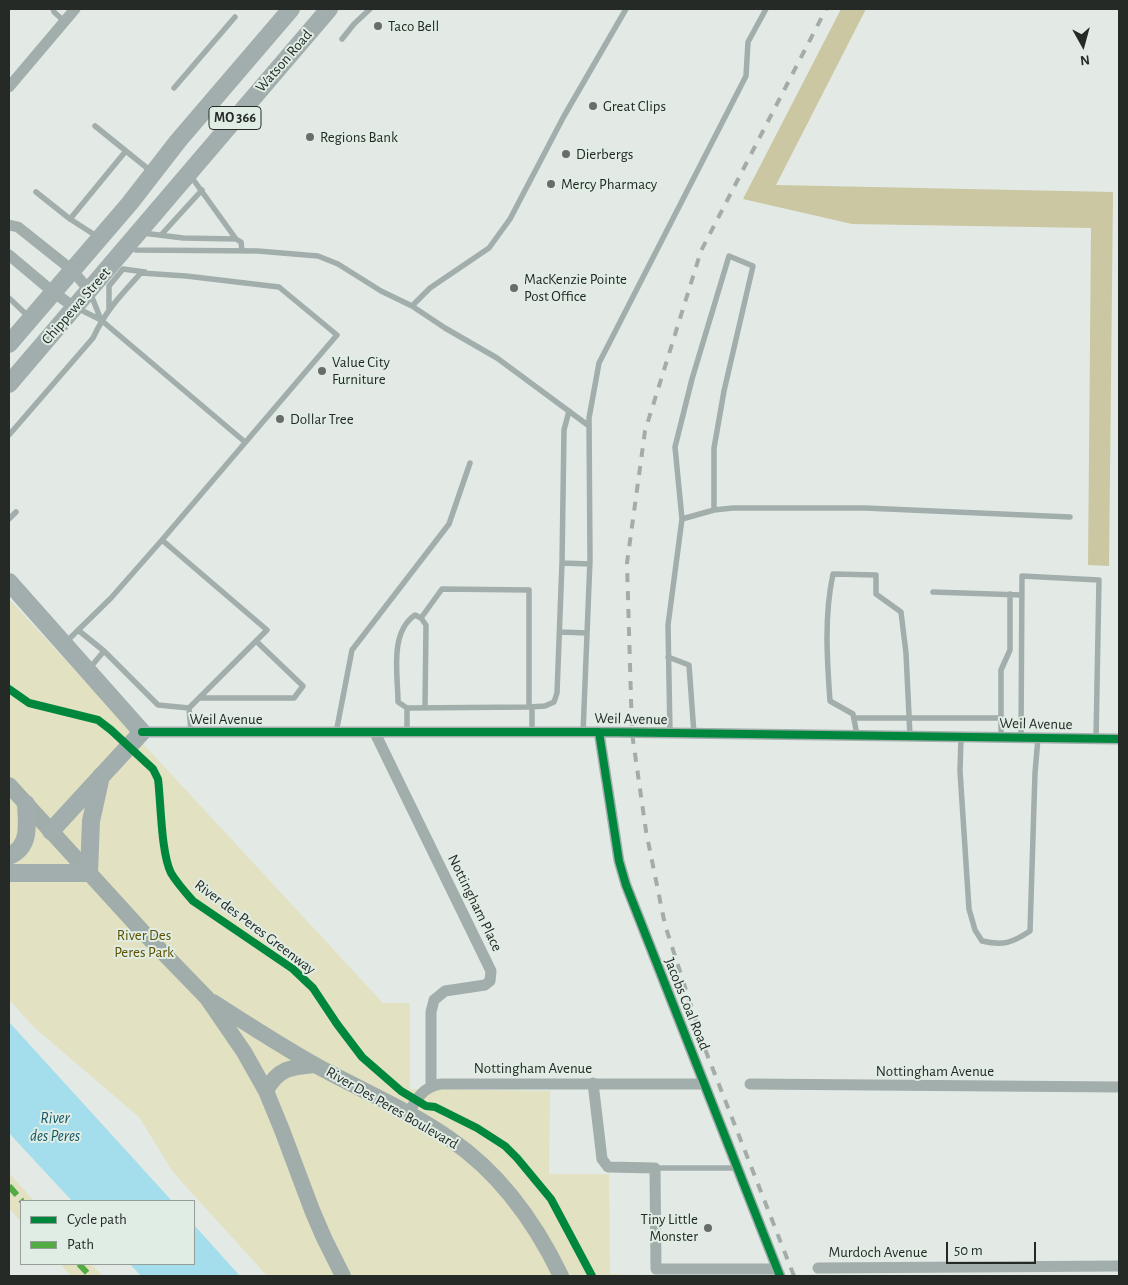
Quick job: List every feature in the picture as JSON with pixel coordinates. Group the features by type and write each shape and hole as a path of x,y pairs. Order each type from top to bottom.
{"main road":[{"name":"Watson Road","path":"130,203 178,141 291,9"},
{"name":"Watson Road","path":"136,235 329,9"},
{"name":"Chippewa Street","path":"9,344 130,203"},
{"name":"Chippewa Street","path":"9,384 136,235"},
{"path":"9,582 142,732 51,831"},
{"path":"9,873 89,872 92,821 101,775"},
{"name":"River Des Peres Boulevard","path":"9,785 207,998 244,1052 266,1091 312,1210 343,1276"},
{"path":"9,856 24,845 27,833 26,804"},
{"name":"River Des Peres Boulevard","path":"207,998 315,1065 408,1114 461,1147 501,1183 532,1223 549,1250 561,1276"},
{"path":"266,1091 271,1080 278,1074 299,1066 315,1065"}],"street":[{"path":"11,85 75,9"},
{"path":"9,225 18,227 72,270 90,290"},
{"path":"9,256 74,307"},
{"name":"Weil Avenue","path":"142,732 599,732 1119,739"},
{"name":"Jacobs Coal Road","path":"599,732 619,861 626,885 778,1273"},
{"name":"Nottingham Place","path":"375,733 491,971 490,982 485,986 445,991 434,1000 431,1012 431,1086"},
{"name":"Nottingham Avenue","path":"431,1086 450,1083 703,1084"},
{"path":"593,1083 604,1164 608,1167 655,1168 656,1268 778,1273"},
{"name":"Nottingham Avenue","path":"750,1084 1119,1087"},
{"path":"408,1114 415,1100 431,1086"},
{"name":"Murdoch Avenue","path":"818,1268 1119,1266"}],"lane":[{"path":"53,9 64,21"},
{"path":"342,40 354,24 370,9"},
{"path":"412,306 430,288 489,248 510,219 564,116 625,11 617,9"},
{"path":"583,733 590,564 589,418 599,363 746,76 748,42 766,9"},
{"path":"174,88 235,17"},
{"path":"95,126 153,174"},
{"path":"70,219 125,152"},
{"path":"188,173 236,238 241,242 242,251"},
{"path":"161,235 202,190"},
{"path":"36,192 70,219 100,238"},
{"path":"236,238 183,238 161,235 136,235 136,250 242,251 318,256 338,264 382,291 412,306 444,328 497,358 590,426"},
{"path":"183,238 183,251"},
{"path":"670,733 668,625 682,519 675,447 692,379 730,256 753,266 724,392 714,448 714,510"},
{"path":"64,644 111,598 337,335 279,287 237,281 123,269 109,286 109,308"},
{"path":"9,435 93,338 109,308 141,274 169,275"},
{"path":"90,290 101,320"},
{"path":"9,298 30,319"},
{"path":"74,307 101,320 245,442"},
{"path":"425,707 426,625 415,615 402,628 397,642 398,702 407,708 531,707 545,706 554,702 557,693 560,632 564,430 569,411"},
{"path":"336,733 352,650 449,524 470,463"},
{"path":"682,519 714,510 733,508 865,508 1070,517"},
{"path":"9,519 16,512"},
{"path":"78,630 104,651 158,705 189,708 267,630 162,540"},
{"path":"562,563 590,564"},
{"path":"857,736 853,714 830,702 827,664 827,600 832,574 876,575 876,594 901,612 906,653 910,736"},
{"path":"1020,738 1022,576 1099,580 1096,739"},
{"path":"420,618 442,589 529,590 532,733"},
{"path":"933,592 1021,595"},
{"path":"1002,737 1001,670 1010,650 1010,594"},
{"path":"560,632 587,633"},
{"path":"200,698 294,698 303,686 256,641"},
{"path":"87,670 104,651"},
{"path":"668,657 689,665 694,734"},
{"path":"189,708 191,732"},
{"path":"407,708 407,733"},
{"path":"854,718 1001,718"},
{"path":"961,737 960,771 969,908 975,930 982,941 995,944 1013,942 1030,931 1035,773 1038,738"},
{"path":"655,1168 736,1168"}],"green space":[{"name":"River Des Peres Park","path":"9,599 383,1003 410,1003 410,1089 550,1091 549,1174 609,1174 610,1274 669,1276 267,1276 173,1172 139,1117 35,1028 9,1000"},
{"path":"9,1173 33,1200 20,1200 20,1221 9,1208"},
{"path":"61,1265 92,1265 103,1276 71,1276"}],"shaded area":[{"path":"841,9 866,9 776,185 1113,192 1109,566 1088,565 1091,228 852,224 743,199"}],"water":[{"name":"River des Peres","path":"9,1022 171,1200 71,1200 9,1133"},
{"path":"195,1226 240,1276 141,1276 131,1265 195,1265"}],"railway":[{"path":"794,1276 705,1049 665,925 646,831 632,733 627,563 645,431 701,251 826,9"}],"marked path":[{"path":"9,1186 21,1200"},
{"path":"80,1265 90,1276"}],"cycle path":[{"name":"River des Peres Greenway","path":"9,689 29,703 98,720 153,769 158,779 163,841 168,864 173,877 193,901 293,969 313,988 362,1057 401,1091 426,1106 435,1107 477,1128 505,1146 551,1199 592,1276"},
{"path":"142,732 599,732 1119,739"},
{"path":"599,732 619,861 626,885 780,1276"}],"place":[{"name":"Taco Bell","path":"378,26"},
{"name":"Great Clips","path":"593,106"},
{"name":"Regions Bank","path":"310,137"},
{"name":"Dierbergs","path":"566,154"},
{"name":"Mercy Pharmacy","path":"551,184"},
{"name":"MacKenzie Pointe Post Office","path":"514,288"},
{"name":"Value City Furniture","path":"322,371"},
{"name":"Dollar Tree","path":"280,419"},
{"name":"Tiny Little Monster","path":"708,1228"}]}
